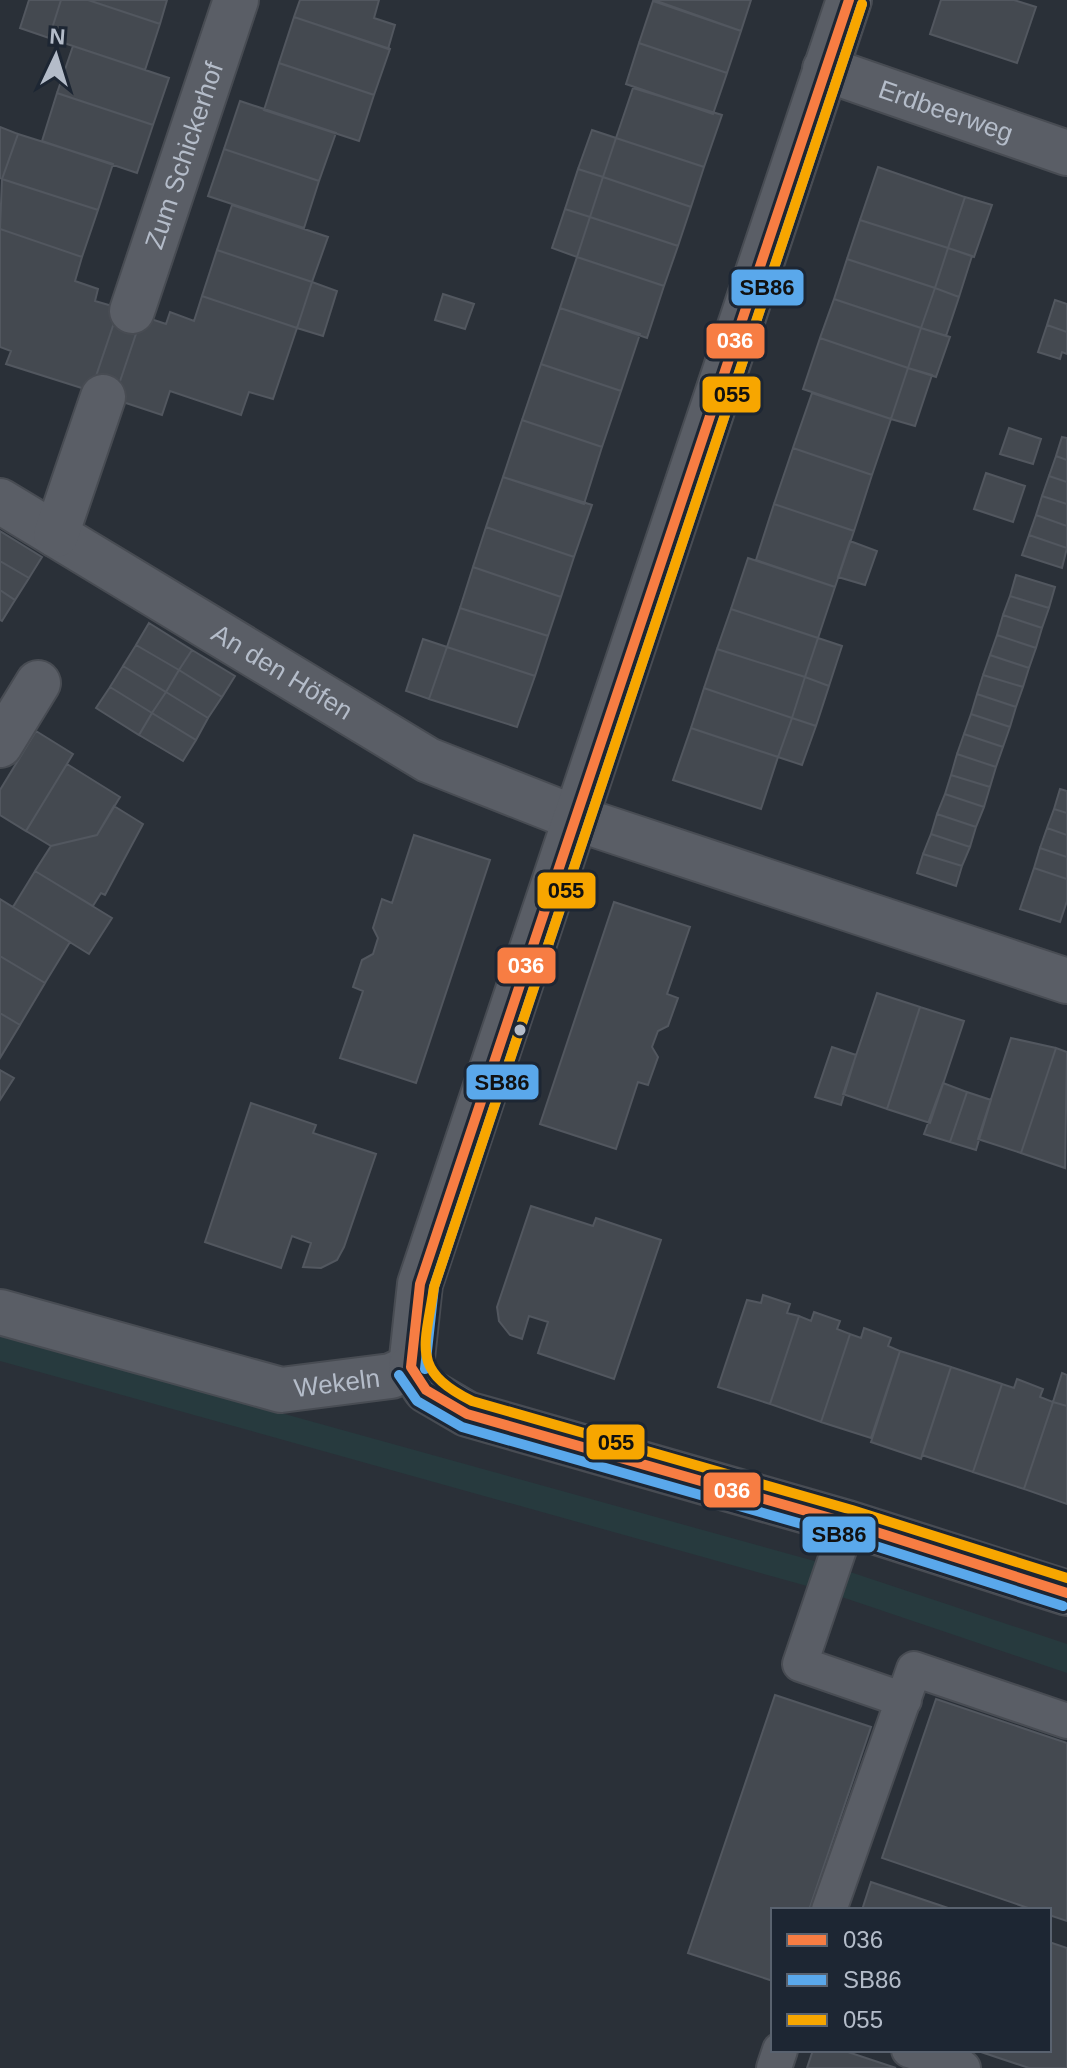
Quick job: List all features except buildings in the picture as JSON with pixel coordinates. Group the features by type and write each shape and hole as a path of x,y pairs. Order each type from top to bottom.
{"street":[{"name":"Zum Schickerhof","path":"132,311 236,0"},
{"path":"411,1367 420,1284 849,0"},
{"name":"Erdbeerweg","path":"825,69 1067,153"},
{"path":"56,535 103,397"},
{"name":"An den Höfen","path":"0,501 428,760 575,818 1067,981"},
{"path":"0,745 38,683"},
{"name":"Wekeln","path":"0,1312 281,1390 391,1376 411,1367 426,1390 467,1414 848,1523 1067,1593"}],"lane":[{"path":"848,1523 800,1664 904,1700"},
{"path":"830,1908 914,1669 1067,1721"},
{"path":"915,2052 963,2068"}],"green space":[{"path":"0,1335 829,1565 1067,1644 1067,1673 818,1589 0,1361"}],"transit line":[{"name":"036","path":"411,1367 420,1284 849,0"},
{"name":"SB86","path":"425,1369 434,1287 862,4"},
{"name":"055","path":"862,4 434,1287 426,1355 439,1379 472,1401 852,1510 1067,1578"},
{"name":"036","path":"411,1367 426,1390 467,1414 848,1523 1067,1593"},
{"name":"SB86","path":"399,1375 417,1401 462,1427 844,1536 1063,1606"}]}
